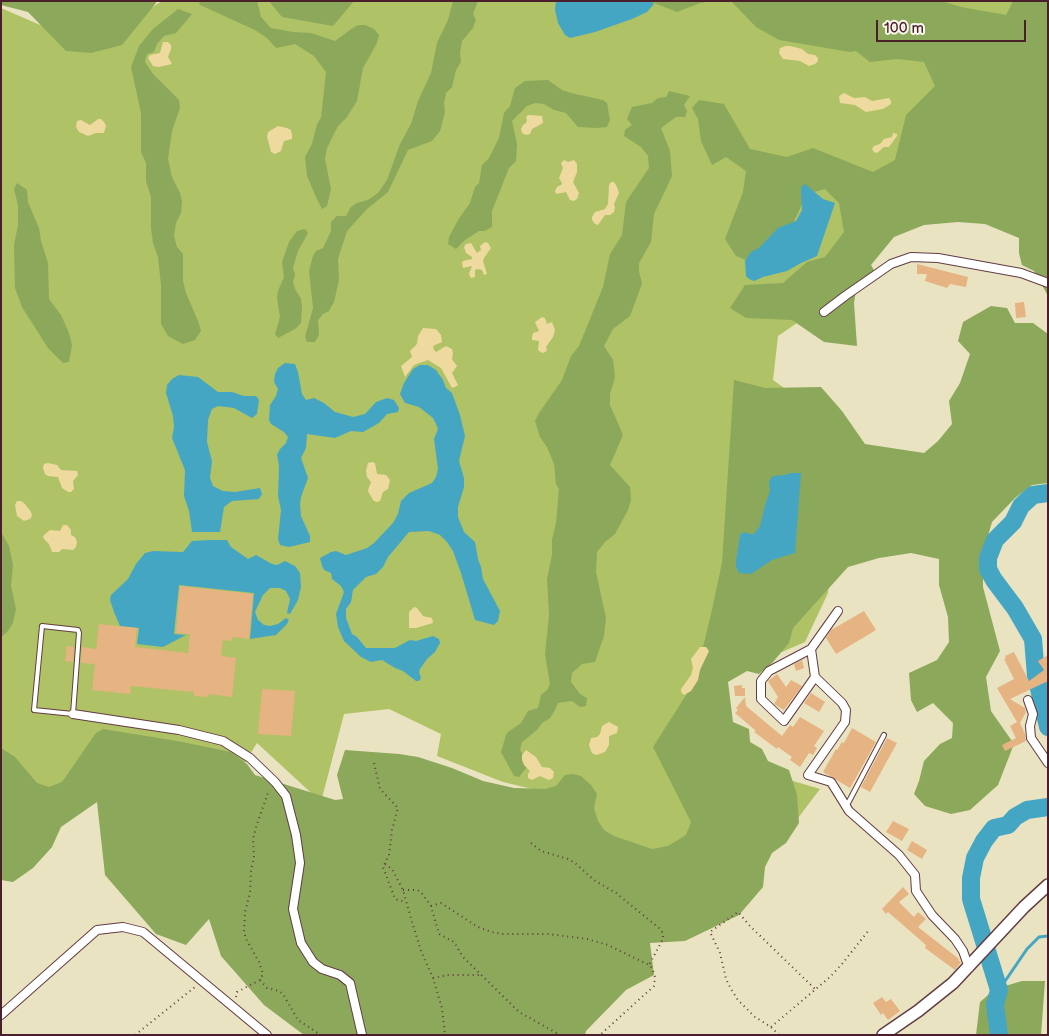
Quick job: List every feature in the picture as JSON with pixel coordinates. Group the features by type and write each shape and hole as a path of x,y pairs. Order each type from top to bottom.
{"street":[{"path":"824,312 891,264 912,257 938,258 1020,273 1048,283"},
{"path":"815,677 784,722 760,699 761,681 769,671 811,648 838,611"},
{"path":"811,648 815,677 842,703 846,710 845,722 808,775 831,782 848,811 900,855 915,875 916,891 932,915 955,939 963,951 969,968"},
{"path":"1028,700 1033,714 1030,726 1031,738 1048,763"},
{"path":"73,714 179,730 222,741 250,758 275,782 286,796 296,836 300,863 293,909 301,943 312,962 322,969 340,975 350,983 362,1035"},
{"path":"883,1035 939,994 969,968 1002,930 1048,885"},
{"path":"1,1015 97,930 123,927 143,932 267,1035"}],"lane":[{"path":"42,626 78,630 79,632 73,714 34,710 42,626"},
{"path":"846,807 884,735"}],"path":[{"path":"374,763 380,789 398,808 392,830 389,855 384,870 395,899 406,902"},
{"path":"239,1012 235,994 260,980 263,974 246,939 245,912 250,892 255,832 270,788 275,782"},
{"path":"531,843 541,851 575,863 594,880 616,892 659,928 663,933 663,939 649,964"},
{"path":"385,864 392,869 404,890 421,951 433,978 442,1008 445,1035"},
{"path":"404,890 417,890 421,892 431,906 439,934 454,942 463,957 519,1012 560,1035"},
{"path":"431,906 441,903 478,927 490,932 503,934 548,934 587,939 608,945 649,964 655,977 654,986 600,1035"},
{"path":"780,1035 754,1016 738,1000 731,988 720,953 710,932 738,912 816,990"},
{"path":"771,1027 816,990 842,964 869,930"},
{"path":"433,978 447,975 480,975"},
{"path":"260,980 267,988 284,994 298,1020 321,1035"},
{"path":"135,1035 202,981"}],"green space":[{"path":"1,1 155,1 156,3 122,45 91,53 66,51 28,12 1,5"},
{"path":"162,1 1014,1 1021,56 879,218 848,288 778,336 773,380 820,414 839,456 828,593 805,642 729,675 716,758 820,789 738,897 679,926 578,800 503,782 437,756 441,734 389,709 344,714 321,802 257,743 235,778 26,799 1,762 1,8 91,47"},
{"path":"199,1 257,1 261,17 271,28 311,33 335,41 358,25 365,25 374,29 379,35 377,43 363,68 357,101 347,117 338,126 327,148 325,159 331,189 327,206 322,209 317,199 307,176 305,157 312,144 317,124 321,118 326,72 314,56 295,44 276,48 267,38 255,30 200,5"},
{"path":"269,1 354,1 333,26 282,17"},
{"path":"453,1 478,1 473,14 476,20 473,28 462,41 461,62 456,70 452,87 446,93 445,112 440,131 432,141 408,150 388,192 367,209 347,231 338,259 339,280 334,302 329,311 318,320 319,335 315,342 307,342 305,337 313,308 309,271 313,256 316,251 323,248 331,231 331,222 337,216 346,216 351,207 368,200 378,193 387,180 400,144 411,124 418,101 431,73 437,43 448,20"},
{"path":"649,1 714,1 700,3 677,12"},
{"path":"731,1 942,1 961,7 1006,15 1013,1 1048,1 1048,296 1034,271 1022,265 1019,253 1019,238 985,224 958,222 924,225 894,237 871,265 875,272 857,284 854,303 857,346 824,342 792,320 746,318 730,308 745,285 783,283 807,262 825,257 844,232 839,203 825,189 807,194 786,238 751,262 736,256 725,239 743,192 746,171 726,157 712,165 701,141 698,119 692,108 699,100 724,104 750,149 787,157 813,148 873,172 895,160 906,115 935,86 924,62 897,59 870,62 856,51 850,52 779,40 756,27"},
{"path":"178,9 192,14 176,33 164,36 157,44 154,52 147,54 145,62 153,74 179,100 180,108 172,131 168,159 172,177 182,201 181,213 176,223 174,236 177,247 183,254 183,281 186,293 201,331 195,340 183,344 168,336 161,324 161,285 158,257 153,243 151,228 151,197 146,181 146,163 141,152 141,113 131,67 139,46 153,29"},
{"path":"548,80 562,90 603,100 607,103 610,120 607,127 578,127 566,113 554,110 544,104 535,103 527,106 512,121 517,144 516,161 509,168 492,211 492,227 485,231 479,231 465,240 456,249 448,244 449,237 470,203 475,187 479,183 482,165 489,158 499,138 504,113 510,106 515,88 525,81"},
{"path":"669,91 690,96 684,105 687,111 685,117 676,117 661,128 670,151 672,176 654,214 651,242 639,263 642,284 630,316 613,329 604,346 613,360 615,377 610,394 610,405 623,435 610,465 630,487 631,500 628,510 615,534 597,552 596,572 606,618 604,636 595,662 582,664 572,673 571,682 580,694 587,698 586,706 580,707 572,701 558,703 550,718 522,742 520,750 528,762 527,767 519,777 514,776 501,752 506,735 521,723 528,711 538,708 541,695 550,684 545,654 549,615 547,579 552,555 552,540 556,523 559,489 556,484 554,464 547,447 540,437 535,421 562,380 571,356 579,346 603,287 610,254 622,235 626,202 649,168 648,156 641,147 624,136 625,130 632,125 627,119 632,107 652,103 658,98 666,97"},
{"path":"17,183 27,190 28,202 39,228 48,263 49,299 61,315 72,345 69,362 63,363 48,348 22,307 15,288 14,245 18,225 18,205 14,189"},
{"path":"305,229 308,233 298,251 293,268 295,274 293,282 301,299 301,323 295,329 278,338 275,334 280,317 277,298 278,291 284,277 282,262 289,242 297,231"},
{"path":"991,306 1007,308 1015,323 1033,323 1048,334 1048,483 1032,485 1015,498 992,522 983,553 983,587 1000,651 986,677 991,711 1014,744 998,785 970,810 951,814 925,806 914,794 924,761 940,744 952,738 953,723 933,703 917,712 911,700 909,673 937,660 949,642 948,617 939,585 939,559 911,553 879,558 848,567 793,628 789,643 773,662 759,674 747,671 728,682 733,722 749,729 750,742 762,749 768,761 789,770 797,795 799,823 786,843 772,853 765,867 763,887 739,915 685,941 650,943 654,975 626,990 586,1031 585,1035 304,1035 264,1005 221,956 209,919 186,945 156,934 105,875 97,802 61,827 52,847 33,868 13,882 1,880 1,748 15,757 37,783 49,787 62,782 96,733 103,729 231,752 247,764 255,775 335,800 343,799 337,775 345,750 418,757 483,781 514,788 545,789 556,786 565,775 572,774 581,776 597,794 594,808 598,821 604,830 614,836 652,849 668,846 686,835 691,822 653,747 695,681 711,614 722,563 734,380 765,388 821,387 842,411 865,444 924,453 938,441 952,424 949,401 960,383 970,354 958,341 963,322"},
{"path":"1,532 9,546 13,565 11,586 16,609 13,623 1,637"},
{"path":"1022,981 1045,981 1041,1035 976,1035 980,1002 995,989"}],"sand":[{"path":"163,42 168,42 171,45 168,57 172,64 159,67 153,66 148,58 150,55 160,53"},
{"path":"786,46 802,49 808,54 815,55 818,61 809,66 800,61 783,59 779,53 780,48"},
{"path":"844,93 854,98 865,97 872,101 889,98 891,104 883,109 866,112 855,105 840,103 839,96"},
{"path":"528,115 542,116 543,123 526,135 522,133 521,129 526,123"},
{"path":"101,119 106,126 104,133 88,136 79,132 76,127 77,121 81,120 90,125"},
{"path":"278,126 291,130 292,139 284,141 281,151 275,154 271,152 267,137 268,132"},
{"path":"893,133 897,134 897,136 889,147 884,147 877,153 874,152 872,149 874,146 880,144 884,139 892,137"},
{"path":"564,160 568,162 574,160 577,164 577,172 573,182 579,193 574,201 570,200 566,192 556,194 555,191 562,183 559,178 563,168 561,163"},
{"path":"611,182 614,182 619,193 614,204 614,212 610,215 605,215 598,225 595,224 592,217 595,212 605,209 608,204 609,185"},
{"path":"485,242 491,248 483,261 487,274 484,275 482,270 478,269 475,270 475,277 471,278 469,274 472,266 463,268 462,263 472,259 472,257 466,253 464,247 466,244 471,243 477,253 481,250 480,246"},
{"path":"542,317 545,318 547,324 552,322 555,330 553,337 546,347 547,350 542,353 538,350 539,341 532,340 532,337 533,333 539,331 535,322"},
{"path":"423,328 436,329 441,335 442,342 433,346 436,352 446,346 452,349 452,359 457,366 452,373 458,385 455,387 452,388 441,368 428,360 414,365 405,377 401,366 412,357 410,351 417,344 418,336"},
{"path":"368,463 375,463 377,474 386,475 390,480 388,489 383,492 380,501 376,502 368,490 371,482 367,477 366,471"},
{"path":"44,464 57,465 61,470 77,471 78,475 73,481 74,489 71,492 62,488 58,477 45,474"},
{"path":"17,501 25,504 31,512 32,516 30,519 24,521 17,516 15,505"},
{"path":"63,525 67,525 71,530 71,535 75,537 77,542 76,547 73,550 62,549 59,552 52,552 43,536 50,530 60,531"},
{"path":"414,607 423,616 432,618 433,623 409,628 409,612"},
{"path":"700,647 706,647 709,651 700,670 698,680 691,691 684,695 681,689 691,675 693,668 691,659"},
{"path":"609,722 618,727 617,733 609,736 609,745 605,752 597,755 593,754 589,745 591,738 597,737 602,726"},
{"path":"526,750 536,757 542,767 550,768 554,772 553,778 549,780 540,776 532,780 528,778 530,771 522,760 522,755"}],"water":[{"path":"556,1 651,1 654,4 647,12 632,19 595,32 570,38 565,35 558,23 555,10"},
{"path":"805,184 823,199 835,203 817,256 787,271 754,281 749,279 746,276 745,261 751,252 759,248 778,228 796,221 802,210 801,190"},
{"path":"285,363 295,364 302,394 306,400 314,398 335,412 353,417 365,414 376,402 387,398 394,400 399,408 398,412 387,414 379,423 363,432 351,431 335,438 307,434 306,448 301,458 308,478 300,505 301,516 310,536 310,542 289,547 280,545 278,539 281,510 278,496 279,466 277,455 288,437 284,432 271,424 269,420 270,405 278,389 274,382 275,374 278,368"},
{"path":"420,365 428,365 436,370 446,388 452,393 460,415 465,436 459,461 464,478 464,487 458,507 458,517 464,532 475,542 483,579 500,611 498,621 494,625 475,620 461,573 453,551 447,542 440,535 429,531 409,532 388,557 383,567 376,574 366,577 353,590 351,602 346,609 346,618 352,634 366,648 395,648 410,640 416,641 433,636 439,639 440,643 435,652 420,669 421,678 419,681 416,681 403,671 382,660 371,662 361,657 344,641 338,627 336,614 344,592 341,586 332,579 331,573 324,570 320,558 331,552 336,551 346,555 367,548 393,523 398,514 401,501 409,493 432,483 436,477 438,469 434,439 438,429 436,424 433,418 419,407 405,403 400,394 404,383 413,369"},
{"path":"179,375 198,377 218,392 256,396 259,400 257,414 252,418 234,408 218,406 212,409 208,420 207,442 212,461 210,478 213,486 223,491 235,492 260,488 262,494 259,499 232,501 224,507 220,532 192,532 189,511 184,496 185,470 172,438 173,416 166,393 167,385"},
{"path":"801,473 795,553 772,560 751,574 739,573 736,561 740,535 744,532 754,534 760,526 770,491 769,481 773,476"},
{"path":"227,540 231,547 248,559 256,555 272,564 277,565 285,561 295,566 300,573 301,587 298,600 290,614 287,613 290,599 286,591 280,588 270,588 263,595 255,612 258,620 264,625 278,624 286,618 289,620 287,624 276,635 250,639 254,593 179,585 174,634 186,635 163,647 137,644 139,628 120,626 110,600 111,595 128,579 136,564 145,553 153,551 183,552 192,541"}],"building":[{"path":"917,264 968,277 966,287 950,284 947,288 925,281 927,274 917,274"},
{"path":"1024,302 1026,317 1016,318 1015,303"},
{"path":"180,586 253,594 249,639 232,637 232,641 223,640 221,656 236,658 232,697 209,694 208,697 194,696 194,692 131,686 130,694 92,690 95,664 81,663 82,647 96,649 99,624 137,628 135,647 188,653 190,634 176,633"},
{"path":"864,611 876,630 836,654 826,638 831,630"},
{"path":"67,646 74,647 73,662 65,661"},
{"path":"1014,652 1029,681 1044,670 1038,661 1048,655 1048,681 1010,699 1025,708 1026,712 1020,723 1026,741 1005,751 1002,745 1016,738 1010,726 1017,722 997,688 1014,679 1004,659 1006,658 1005,656"},
{"path":"802,660 804,668 796,671 794,664"},
{"path":"777,674 786,687 791,680 802,686 784,710 774,704 778,697 768,681"},
{"path":"742,685 742,688 745,688 745,696 735,696 734,686"},
{"path":"262,689 295,691 291,736 258,734"},
{"path":"811,693 825,702 819,712 804,703"},
{"path":"745,697 746,706 782,736 790,725 793,727 800,717 824,731 814,746 817,748 813,755 809,753 800,767 790,760 792,757 778,747 777,749 754,732 756,731 735,713 738,710 736,708"},
{"path":"852,728 876,742 850,788 823,772 836,749 842,742 844,743"},
{"path":"887,738 897,743 870,792 861,787"},
{"path":"893,821 909,829 902,841 886,832"},
{"path":"912,841 927,850 922,859 907,850"},
{"path":"903,887 909,894 899,902 914,917 918,912 926,919 918,927 959,959 961,962 955,970 925,948 926,945 882,909"},
{"path":"882,997 886,1002 891,999 900,1011 888,1020 883,1013 881,1015 873,1003"}],"waterway":[{"path":"1048,493 1033,495 1021,506 1013,522 995,540 988,558 988,569 994,580 1015,608 1033,639 1036,676 1048,727"},
{"path":"999,1035 995,1005 999,990 971,899 971,878 975,858 994,828 1008,825 1015,817 1027,810 1048,807"},
{"path":"999,990 1027,949 1039,937 1048,936"}]}
